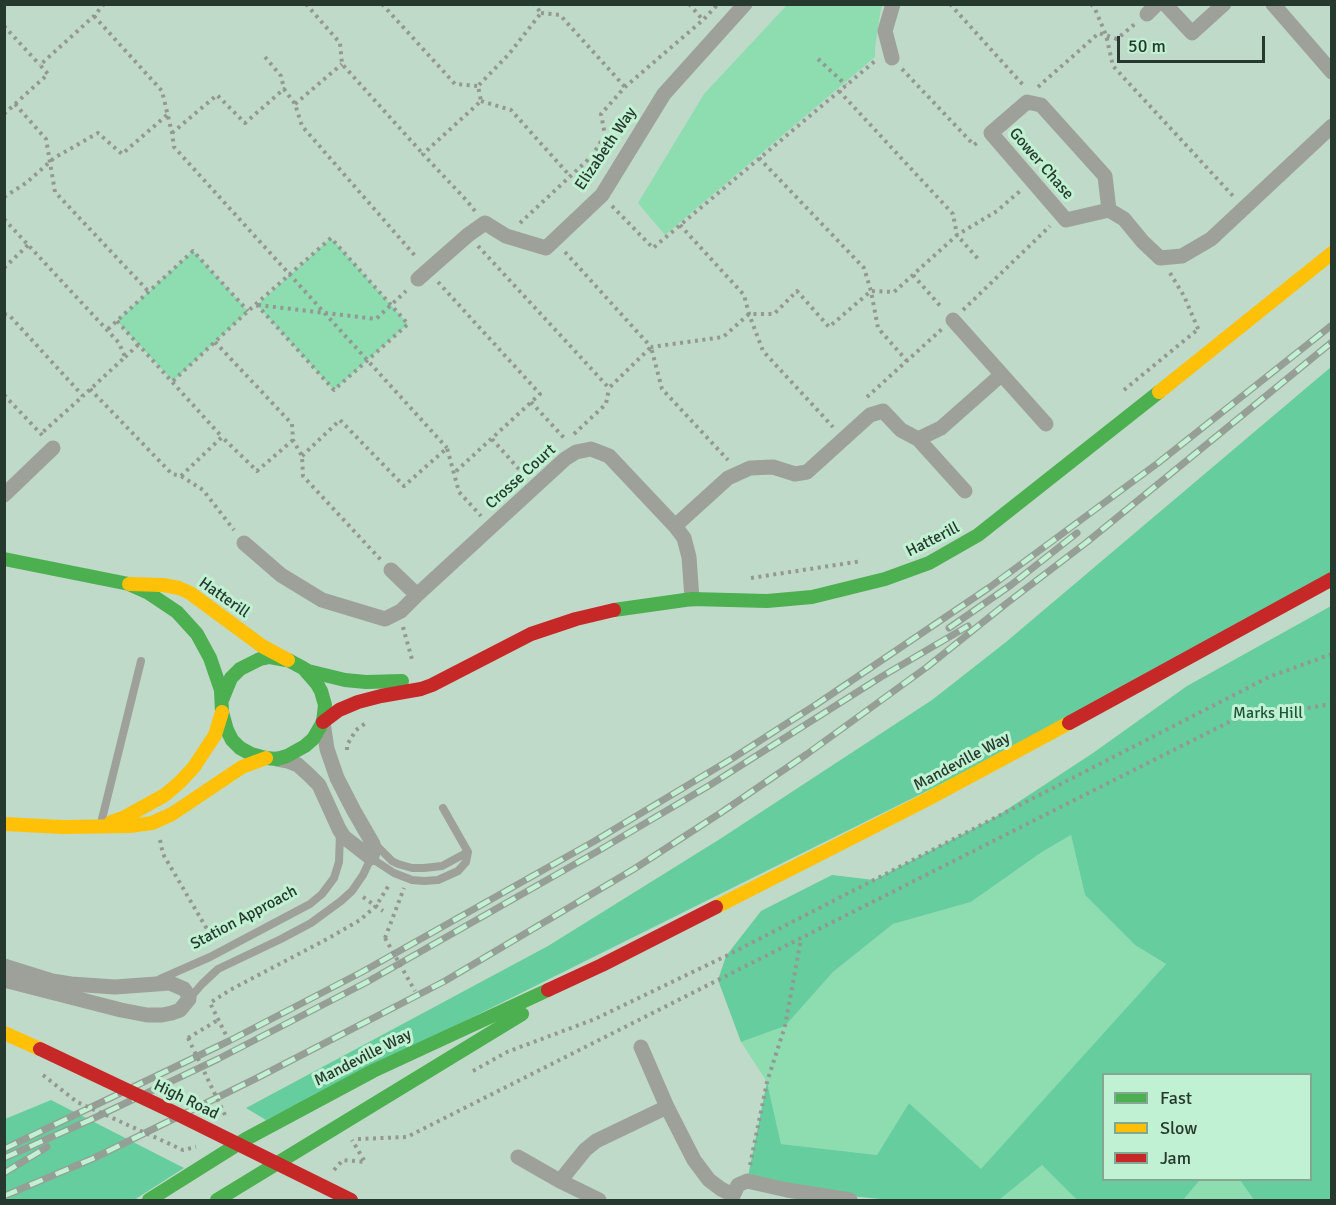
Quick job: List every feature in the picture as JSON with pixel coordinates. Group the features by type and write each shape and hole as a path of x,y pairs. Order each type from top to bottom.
{"street":[{"name":"Elizabeth Way","path":"554,240 602,195 663,94 745,4"},
{"path":"890,53 885,31 893,4"},
{"path":"1165,4 1192,33 1224,4"},
{"path":"1273,4 1332,72"},
{"name":"Gower Chase","path":"1027,102 1041,105 1105,176 1109,210 1066,220 1032,181 991,133 1027,102"},
{"path":"1109,210 1124,219 1143,242 1161,258 1182,256 1211,238 1332,126"},
{"path":"423,275 468,235 485,224 506,236 546,248 554,240"},
{"name":"Hatterill","path":"129,584 147,592 177,612 188,622 204,645 221,690 227,730 232,740 251,754 271,759 287,756 313,739 323,722 339,710 358,702 432,685 531,634 576,619 607,611 692,599 767,601 812,597 885,579 929,563 978,535 1332,253"},
{"path":"953,320 1046,424"},
{"path":"918,439 941,428 1001,375"},
{"path":"675,526 734,475 750,468 772,467 795,474 807,472 870,415 883,411 901,430 918,439 965,491"},
{"name":"Crosse Court","path":"401,611 565,459 572,446 591,449 609,456 675,526 684,538 689,558 692,599"},
{"path":"4,495 53,448"},
{"path":"244,543 281,575 322,600 385,619 401,611"},
{"name":"Hatterill","path":"4,559 129,584 179,588 210,606 262,646 308,671 345,680 366,682 417,680 465,667"},
{"path":"391,570 417,595"},
{"name":"Mandeville Way","path":"149,1200 246,1139 373,1071 602,965 975,774 1332,579"},
{"name":"Hatterill","path":"222,706 231,678 250,663 270,657 297,665 311,676 321,691 325,705 323,722"},
{"path":"101,826 144,807 165,795 180,782 194,767 215,735 222,706"},
{"path":"323,722 327,749 338,778 373,844 374,850 371,858"},
{"path":"4,824 63,827 130,826 152,823 172,813 242,766 271,759"},
{"name":"Station Approach","path":"271,759 298,765 314,780 319,785 344,837 371,858"},
{"name":"Mandeville Way","path":"217,1200 602,965"},
{"name":"Station Approach","path":"4,966 70,984 115,987 149,983 175,984 184,989 189,999 184,1006 172,1013 147,1015 4,980"},
{"name":"High Road","path":"4,1032 351,1200"},
{"path":"641,1047 667,1107 701,1171 732,1198 738,1185 747,1181 786,1195 850,1200"},
{"path":"560,1181 585,1150 596,1141 667,1107"},
{"path":"518,1157 599,1200"}],"lane":[{"path":"101,826 141,661"},
{"path":"371,858 408,879 438,880 458,871 466,862 468,852 443,808"},
{"name":"Station Approach","path":"149,983 210,957 310,904 322,894 334,878 339,862 339,829"},
{"path":"370,837 392,861 412,868 442,866 468,852"},
{"name":"Station Approach","path":"189,999 218,969 311,923 341,901 352,891 371,858"}],"path":[{"path":"40,65 104,4"},
{"path":"306,4 340,43 342,64 467,201 485,224"},
{"path":"382,4 455,84 478,86"},
{"path":"534,4 541,13 560,15 626,87"},
{"path":"689,4 703,20"},
{"path":"506,236 592,156 605,135 601,114 626,87 703,20 718,4"},
{"path":"950,4 1031,94 1099,33 1117,39 1152,9"},
{"path":"1091,4 1106,35 1113,66 1244,208"},
{"path":"478,86 509,54 541,13"},
{"path":"94,16 162,92 174,147 447,448 459,492 491,528"},
{"path":"4,26 48,74 4,114"},
{"path":"602,195 653,248 846,85 890,53 974,145 991,133"},
{"path":"265,57 281,76 284,89 295,105 302,126 423,275 540,394 453,474"},
{"path":"818,58 846,85"},
{"path":"295,105 342,64"},
{"path":"478,86 481,101"},
{"path":"172,133 216,95 245,123 284,89"},
{"path":"839,91 952,214 957,235 979,260"},
{"path":"423,154 481,101"},
{"path":"481,101 511,110 570,176"},
{"path":"15,104 46,139 55,192 149,292"},
{"path":"4,197 26,183 50,162 98,133 122,154 167,115"},
{"path":"759,158 864,268 878,328 907,361"},
{"path":"531,402 572,446 606,404 609,388 651,347 723,337 749,315 774,314 797,291 829,327 871,291 894,292 957,235 998,212 1032,181"},
{"path":"4,219 108,329 119,343 125,357"},
{"path":"680,225 744,295 763,351 844,438"},
{"path":"468,235 609,388"},
{"path":"173,381 331,238 408,324 334,390 257,305"},
{"path":"554,240 651,347 662,389 734,475"},
{"path":"4,268 28,245"},
{"path":"108,329 193,251 248,311"},
{"path":"1116,397 1197,330 1184,296 1161,258"},
{"path":"257,305 376,319 423,275"},
{"path":"913,275 953,320"},
{"path":"4,314 9,315 82,396"},
{"path":"117,321 222,436 258,471 293,440"},
{"path":"215,342 292,424 293,440 302,456 303,476 391,570"},
{"path":"41,434 139,344"},
{"path":"90,389 172,474 181,476 203,490 244,543"},
{"path":"4,396 53,448"},
{"path":"302,456 340,420 404,486 447,448"},
{"path":"181,476 222,436"},
{"path":"492,438 535,486"},
{"path":"741,579 867,560"},
{"path":"401,611 415,672"},
{"path":"465,1075 507,1052 595,1019 737,951 1269,677 1332,654"},
{"path":"352,1140 407,1137 1233,720 1332,704"},
{"path":"347,755 347,745 356,730 368,722"},
{"path":"159,837 163,854 211,936 204,946"},
{"path":"408,879 385,938 415,991"},
{"path":"229,1041 210,1003 360,920 376,906 383,911"},
{"path":"747,1181 767,1082 785,1026 801,938"},
{"path":"218,1020 188,1038 229,1124"},
{"path":"40,1049 37,1061 40,1072 77,1102 183,1150 200,1146"},
{"path":"352,1140 362,1134"},
{"path":"332,1172 343,1160 365,1162 352,1140"}],"green space":[{"path":"787,5 883,5 875,57 665,235 638,203 704,94"},
{"path":"331,238 408,324 334,390 257,305"},
{"path":"193,251 248,311 173,381 117,321"},
{"path":"1331,367 1331,579 1148,681 266,1120 246,1108 548,946 720,839 932,700 1006,642"},
{"name":"Marks Hill","path":"1331,606 1331,1200 1254,1200 1241,1181 1312,1181 1312,1073 1102,1073 1102,1181 1199,1181 1183,1200 1077,1200 1042,1165 999,1200 891,1200 787,1190 747,1181 767,1082 781,1144 877,1155 909,1103 981,1169 1166,964 1135,945 1085,895 1071,835 1042,852 971,902 893,924 833,972 785,1026 741,1042 718,980 726,956 761,911 832,875 874,880 994,818 1093,753 1187,686"},
{"path":"1071,835 1085,895 1135,945 1166,964 981,1170 909,1103 877,1155 781,1144 767,1082 741,1042 785,1026 833,972 893,924 971,902 1042,852"},
{"path":"51,1100 184,1168 134,1200 5,1200 5,1119"},
{"path":"1042,1165 1077,1200 999,1200"},
{"path":"1199,1181 1241,1181 1254,1200 1183,1200"}],"railway":[{"path":"4,1149 229,1041 362,972 593,842 733,758 990,587 1158,463 1332,325"},
{"path":"4,1196 92,1159 257,1078 445,981 634,869 807,754 927,667 1087,542 1332,342"},
{"path":"949,628 1011,585 1077,533"},
{"path":"4,1158 218,1059 367,982 710,785 881,677 968,626"},
{"path":"4,1173 47,1147"}],"traffic: fast":[{"path":"614,610 692,599 767,601 812,597 885,579 929,563 978,535 1159,392"},
{"path":"4,559 129,584 147,592 177,612 197,634 210,658 221,690 222,712 232,740 251,754 277,759 287,756 313,739 323,722 325,705 321,691 303,668 288,660"},
{"path":"222,700 231,678 240,669 260,659 270,657 286,660"},
{"path":"303,668 345,680 402,681"},
{"path":"149,1200 246,1139 373,1071 548,990"},
{"path":"217,1200 522,1014"}],"traffic: slow":[{"path":"1159,392 1332,253"},
{"path":"129,584 163,585 190,593 262,646 288,660"},
{"path":"111,822 165,795 180,782 194,767 215,735 222,712"},
{"path":"716,907 926,800 1069,723"},
{"path":"4,824 63,827 130,826 152,823 172,814 242,767 266,758"},
{"path":"4,1033 40,1049"}],"traffic: jam":[{"path":"1069,723 1332,579"},
{"path":"323,722 339,710 358,702 432,685 531,634 576,619 614,610"},
{"path":"548,990 716,907"},
{"path":"40,1049 351,1200"}]}
